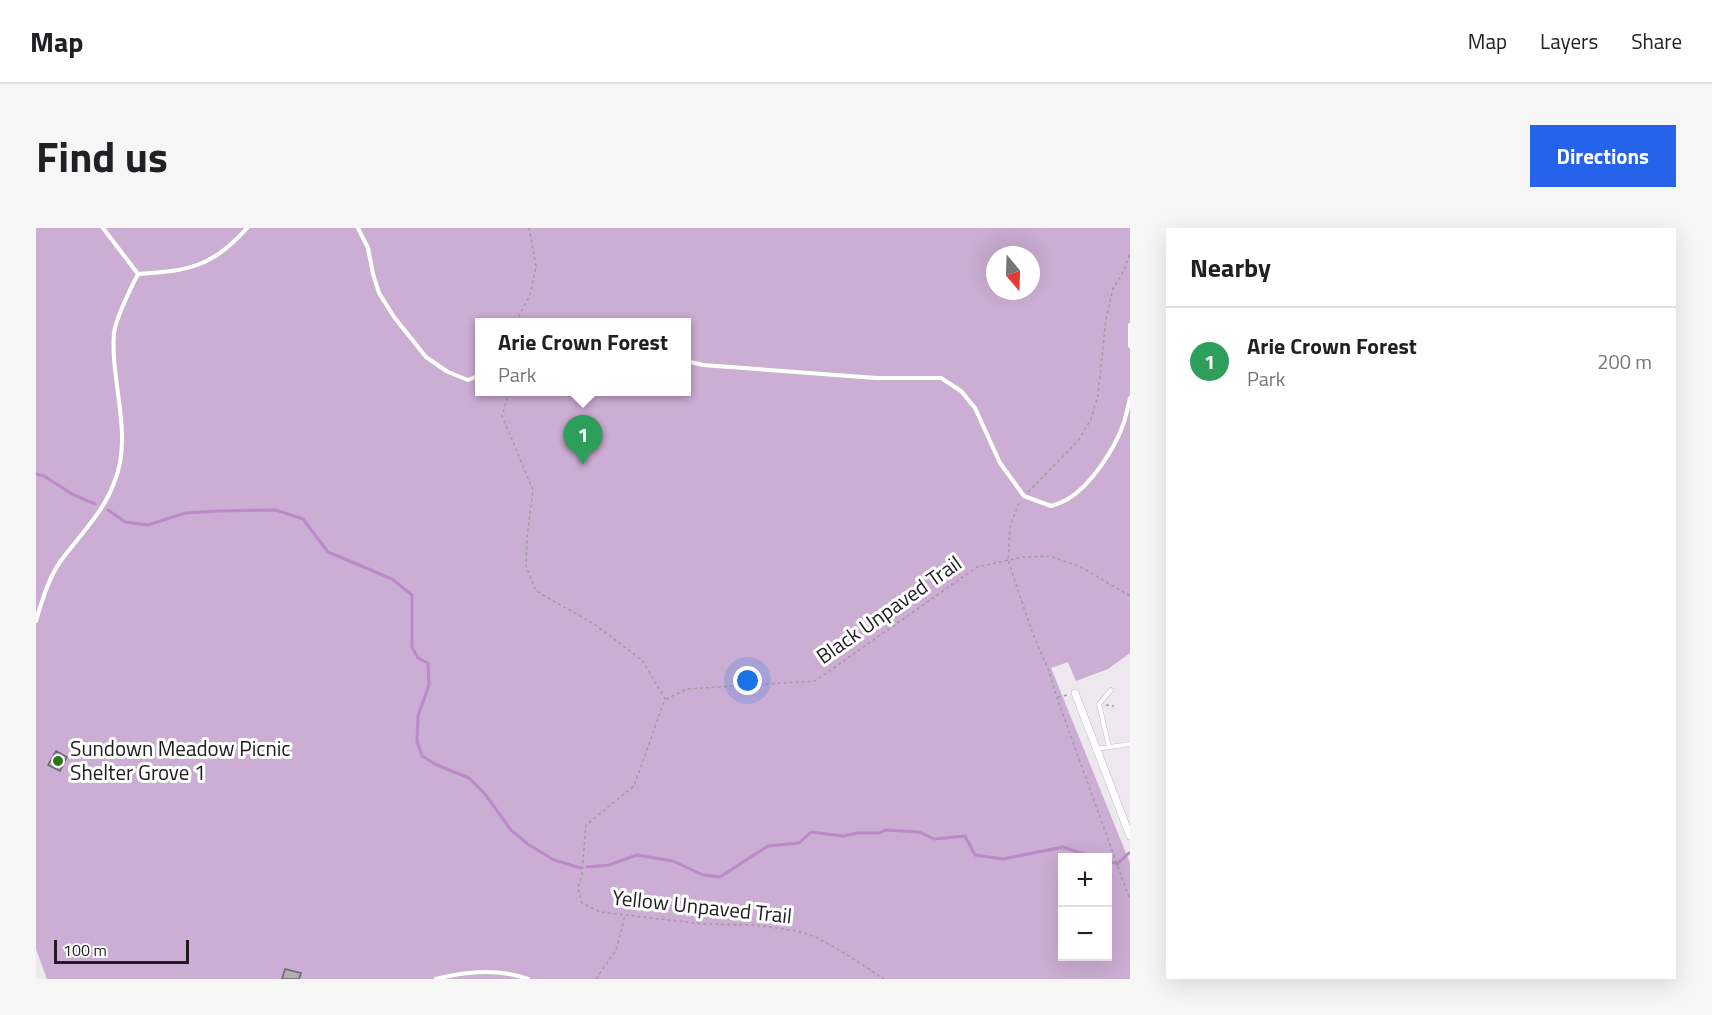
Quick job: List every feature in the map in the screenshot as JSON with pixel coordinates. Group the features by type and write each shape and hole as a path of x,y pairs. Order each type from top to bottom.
{"street":[{"path":"1075,693 1130,836"}],"lane":[{"path":"103,228 138,274"},
{"path":"138,274 194,267 216,256 234,243 247,228"},
{"path":"358,228 368,248 379,293 394,317 426,357 448,372 468,380 475,377"},
{"path":"36,621 58,564 97,516 115,483 121,454 122,422 113,363 114,331 138,274"},
{"path":"1130,325 1130,346"},
{"path":"691,363 876,378 941,378 961,391 975,408 1000,463 1024,496 1051,506 1067,500 1083,487 1114,446 1124,424 1130,398"},
{"path":"1109,747 1100,704 1111,690"},
{"path":"1096,749 1130,744"},
{"path":"436,979 462,973 488,971 528,979"}],"path":[{"path":"518,318 531,295 536,266 529,228"},
{"path":"1130,253 1124,270 1113,289 1106,319 1098,395 1091,419 1078,441 1024,496 1019,504 1011,527 1008,560 1130,900"},
{"path":"508,396 502,416 533,489 526,566 536,591 594,624 642,660 665,699"},
{"path":"1008,560 1050,556 1082,567 1130,596"},
{"name":"Black Unpaved Trail","path":"665,699 687,690 815,681 977,567 1008,560"},
{"path":"1057,698 1075,693"},
{"name":"Yellow Unpaved Trail","path":"665,699 634,786 586,825 582,873 578,888 582,903 600,912 703,924 755,925 797,931 816,937 884,979"},
{"path":"596,979 616,950 625,915"}],"shaded area":[{"path":"36,228 1130,228 1130,653 1108,669 1076,681 1068,662 1051,668 1130,863 1130,979 47,979 36,949"}],"building":[{"name":"Sundown Meadow Picnic Shelter Grove 1","path":"56,751 67,757 60,771 48,765"},
{"path":"285,969 301,973 299,979 282,979"}],"waterway":[{"path":"36,474 44,476 72,494 95,504"},
{"path":"108,510 125,522 148,525 185,513 276,510 303,519 328,552 392,579 412,595 412,647 418,658 428,663 429,685 418,716 417,741 422,756 469,778 485,794 511,830 529,845 554,860 581,868"},
{"path":"587,867 609,865 637,855 673,861 703,875 720,877 768,846 799,843 811,832 843,836 857,833 879,833 886,830 919,832 934,839 965,836 975,855 1003,859 1063,847 1081,853"},
{"path":"1117,864 1129,853"}],"place":[{"name":"Arie Crown Forest","path":"583,465"},
{"name":"Sundown Meadow Picnic Shelter Grove 1","path":"58,761"}]}
